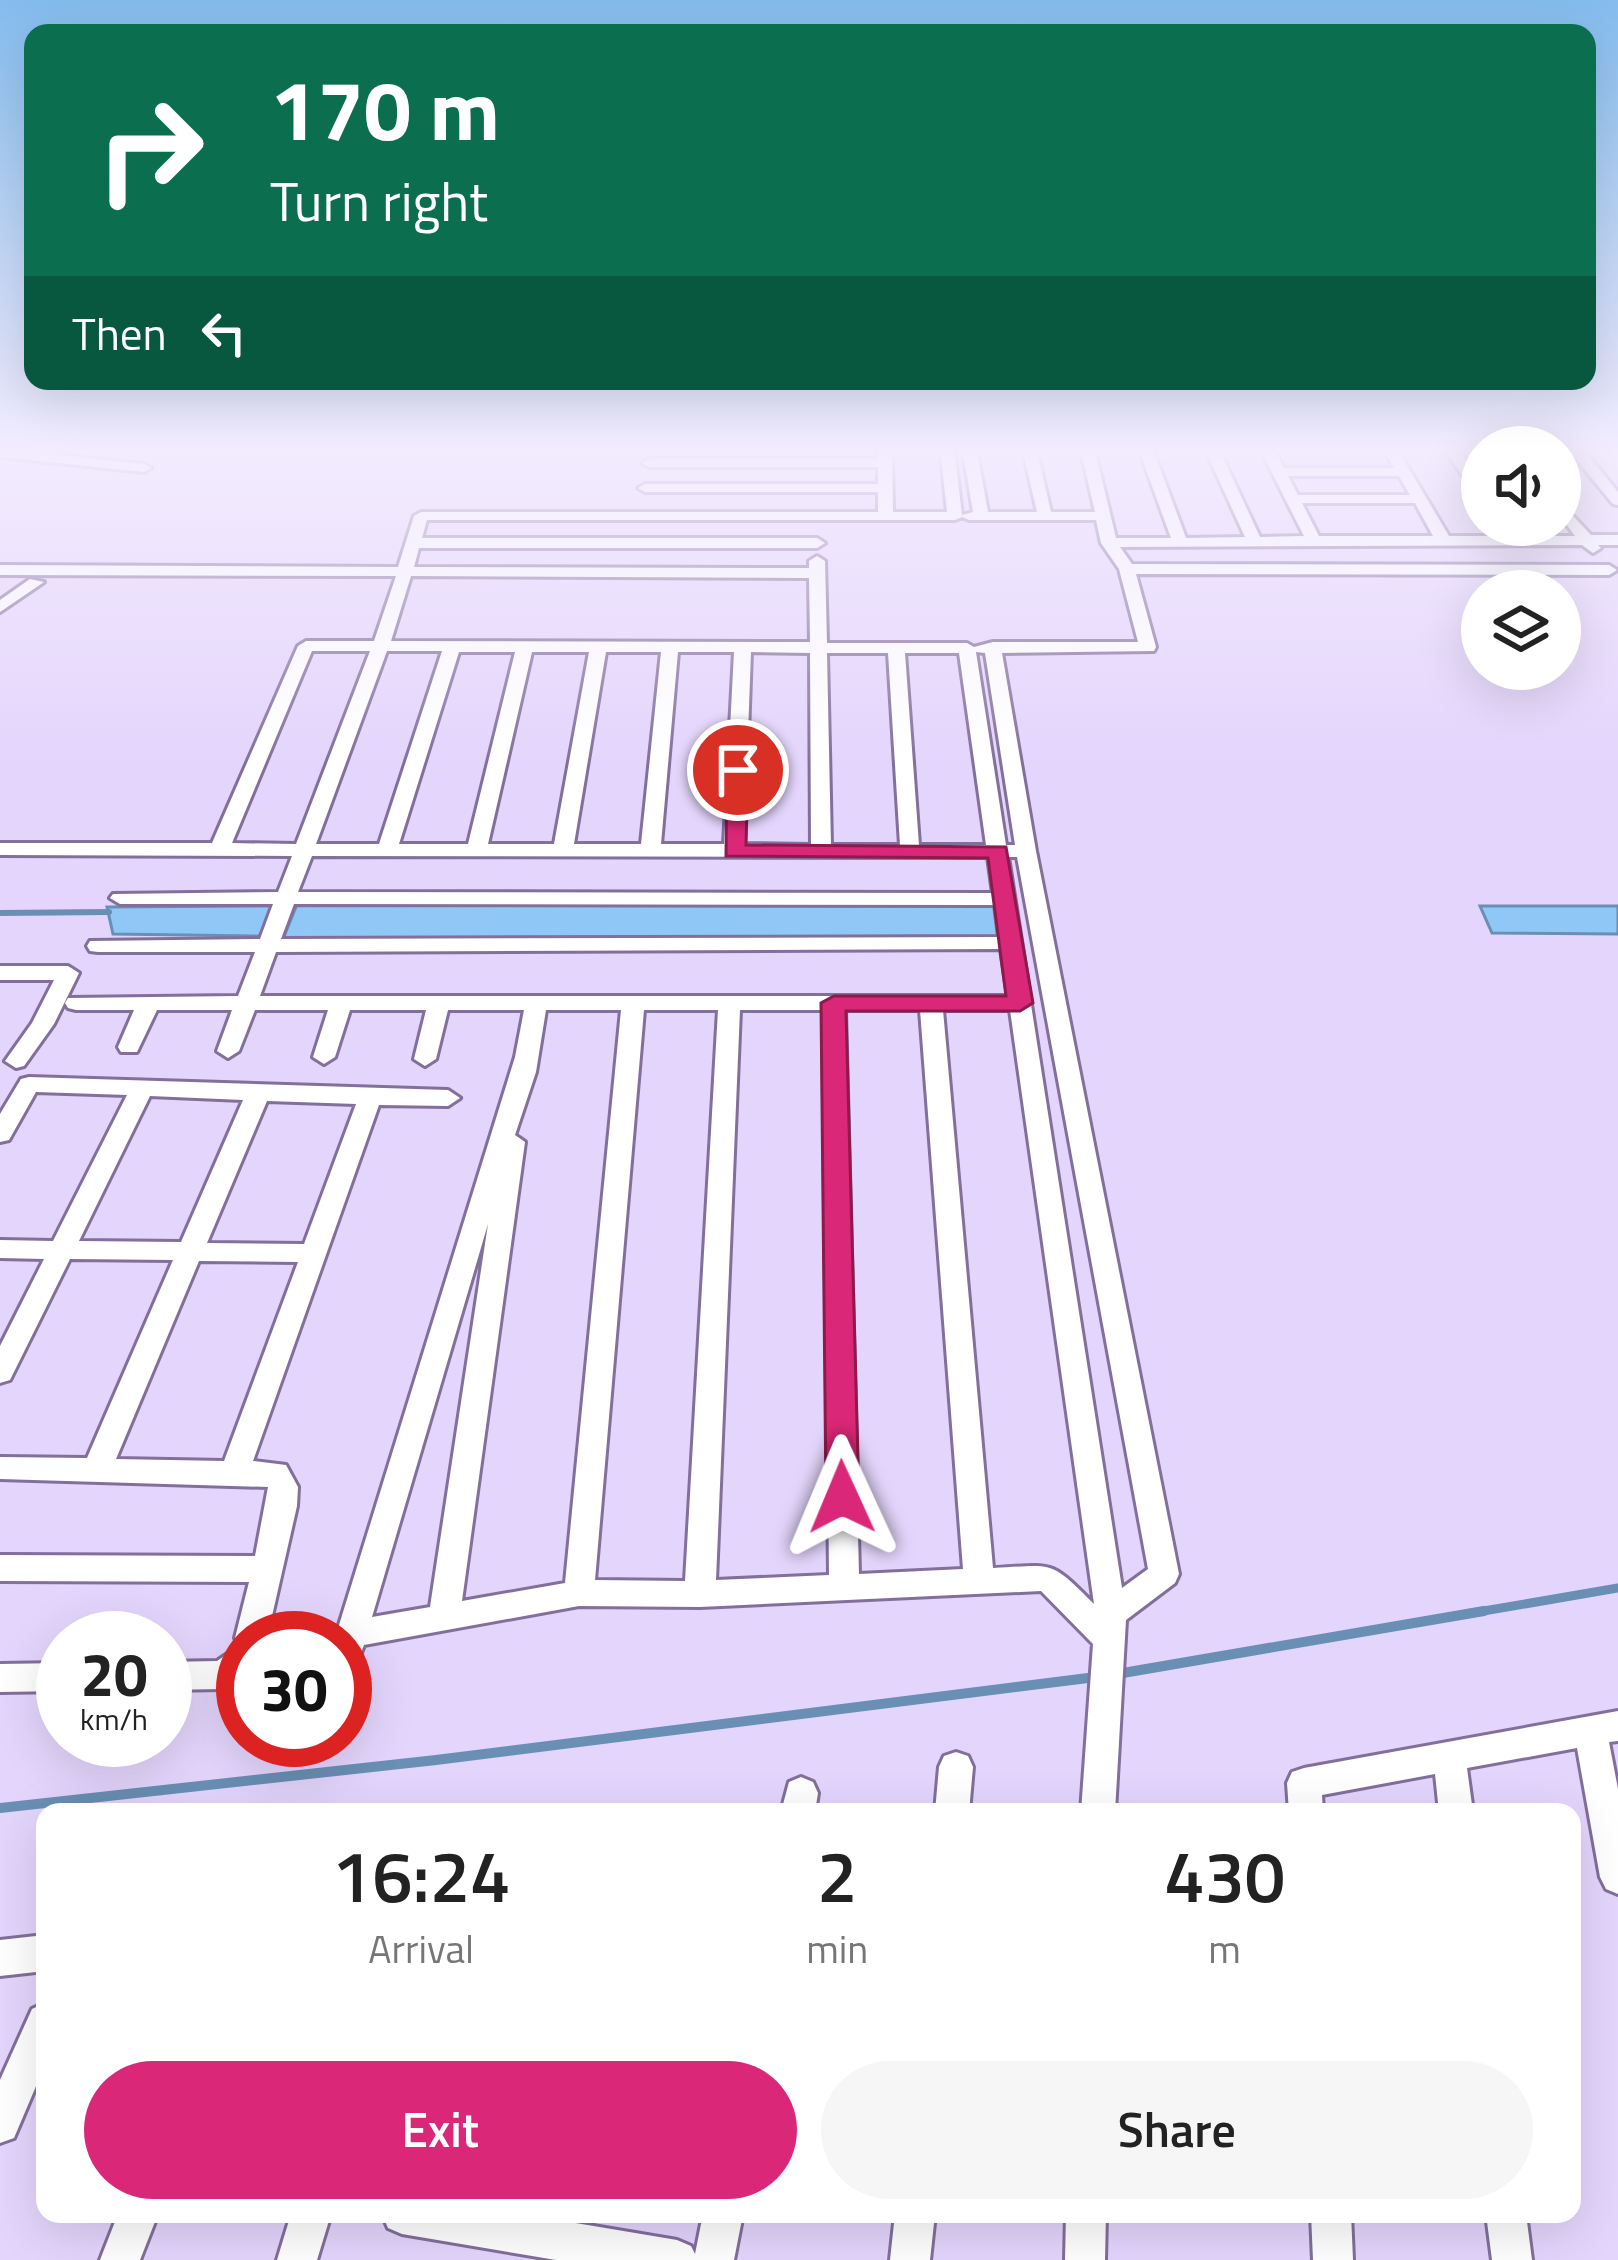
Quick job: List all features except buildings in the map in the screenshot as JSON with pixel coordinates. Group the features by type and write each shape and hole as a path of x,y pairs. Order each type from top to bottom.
{"street":[{"path":"228,1051 410,552"},
{"path":"818,552 821,852"},
{"path":"219,850 306,646 598,650 1148,647 1127,569 1116,552"},
{"path":"1127,569 1609,570 1596,552"},
{"path":"0,571 401,578"},
{"path":"0,608 53,571"},
{"path":"36,582 817,578"},
{"path":"993,647 1026,851 1164,1574 1109,1636"},
{"path":"968,648 1109,1636 1098,1803"},
{"path":"387,851 451,649"},
{"path":"476,851 524,649"},
{"path":"734,851 743,649"},
{"path":"896,649 910,852"},
{"path":"563,851 598,650"},
{"path":"650,851 670,650"},
{"path":"0,849 1026,851"},
{"path":"120,898 1005,898"},
{"path":"98,946 1011,943"},
{"path":"0,973 68,973 43,1024 16,1060 41,1061 0,1134"},
{"path":"76,1003 1020,1003"},
{"path":"834,1003 844,1587"},
{"path":"129,1047 148,1004"},
{"path":"325,1057 341,1004"},
{"path":"425,1059 438,1004"},
{"path":"444,1618 536,1004"},
{"path":"579,1593 633,1004"},
{"path":"700,1594 729,1004"},
{"path":"932,1004 979,1581"},
{"path":"358,1611 526,1058"},
{"path":"29,1084 448,1098"},
{"path":"0,1373 142,1088"},
{"path":"97,1469 258,1093"},
{"path":"236,1471 370,1097"},
{"path":"0,1250 314,1253"},
{"path":"0,1468 276,1473 284,1487 257,1611"},
{"path":"0,1568 267,1569"},
{"path":"372,1638 444,1618 579,1593 700,1594 1048,1578 1109,1636"},
{"path":"0,1678 36,1677"},
{"path":"1305,1803 1304,1783 1604,1728 1618,1877"},
{"path":"1449,1756 1455,1803"},
{"path":"953,1803 956,1767"},
{"path":"0,1958 36,1954"},
{"path":"0,2124 36,2042"},
{"path":"120,2260 134,2223"},
{"path":"298,2260 308,2223"},
{"path":"456,2223 676,2260"},
{"path":"714,2260 721,2223"},
{"path":"910,2260 914,2223"},
{"path":"1085,2260 1086,2223"},
{"path":"1331,2223 1334,2260"},
{"path":"1507,2223 1512,2260"}],"water":[{"path":"298,902 998,903 1003,936 283,939"},
{"path":"1480,906 1618,906 1618,934 1492,933"},
{"path":"107,907 271,907 261,936 113,934"}],"waterway":[{"path":"0,913 109,912"},
{"path":"1466,1614 1618,1588"},
{"path":"1117,1674 1484,1611"},
{"path":"45,1803 436,1760 1096,1677"},
{"path":"0,1808 36,1804"}],"route":[{"path":"738,770 734,851 998,851 1016,973 1020,1003 834,1003 842,1497"}]}
